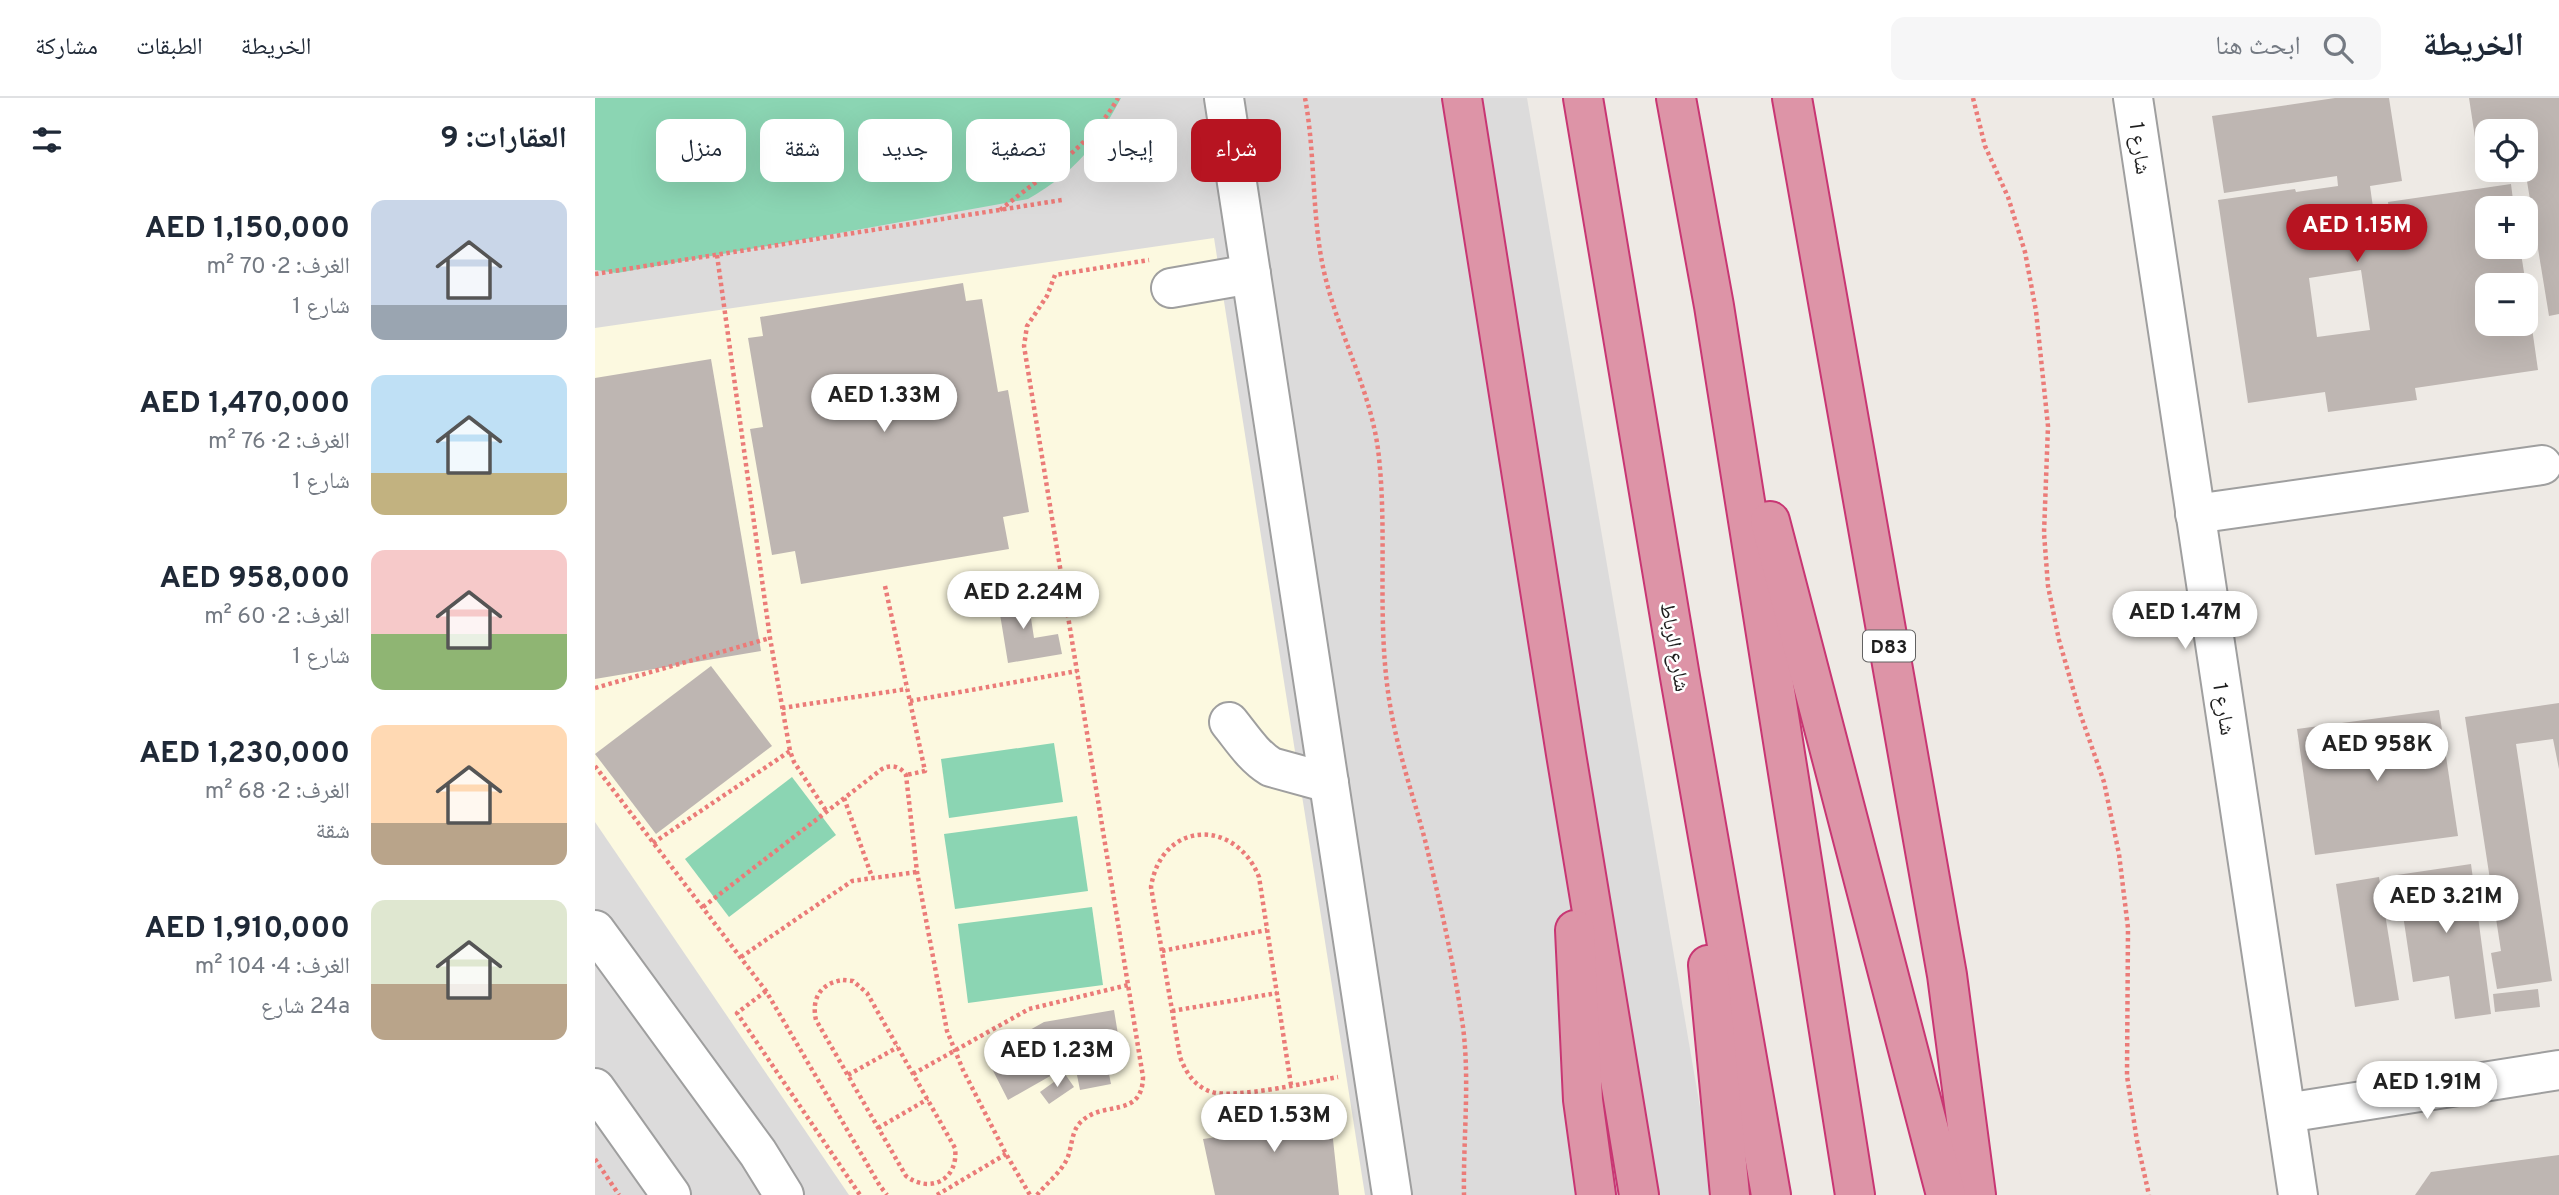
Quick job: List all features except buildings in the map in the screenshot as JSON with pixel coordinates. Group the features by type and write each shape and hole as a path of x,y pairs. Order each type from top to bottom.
{"highway":[{"path":"1462,98 1639,1195"},
{"name":"شارع الرباط","path":"1583,98 1680,677 1771,1195"},
{"path":"1676,98 1714,306 1855,1195"},
{"name":"D83","path":"1792,98 1947,975 1976,1195"},
{"path":"1714,306 1946,1195"},
{"path":"1680,677 1730,1195"},
{"path":"1566,754 1581,1076 1596,1195"}],"street":[{"path":"1224,98 1392,1195"},
{"name":"شارع 1","path":"2133,98 2298,1195"},
{"path":"1162,274 1251,274"},
{"path":"2195,514 2542,464"},
{"path":"1229,722 1265,763 1329,783"},
{"path":"595,930 751,1143 785,1195"},
{"path":"2286,1113 2559,1070"},
{"path":"595,1088 671,1195"}],"path":[{"path":"999,211 1070,156 1093,133 1118,98"},
{"path":"1305,98 1319,245 1325,275 1366,395 1379,456 1382,490 1383,639 1392,716 1452,959 1462,1026 1467,1094 1464,1195"},
{"path":"1973,98 1985,146 2008,197 2025,252 2036,311 2047,426 2044,533 2048,586 2062,652 2104,782 2119,854 2127,928 2127,1076 2149,1195"},
{"path":"595,274 1062,200"},
{"path":"717,255 770,638 790,751 794,762 827,812"},
{"path":"1037,1195 1067,1158 1075,1129 1080,1122 1096,1112 1128,1105 1139,1095 1143,1077 1024,346 1025,335 1031,316 1047,296 1050,282 1055,275 1162,274"},
{"path":"885,586 925,771 906,775"},
{"path":"595,688 770,638"},
{"path":"910,701 1077,671"},
{"path":"782,708 907,689"},
{"path":"653,843 790,751"},
{"path":"595,766 766,991 887,1195"},
{"path":"703,907 887,766 898,767 906,775 917,872 942,1012 954,1050 1006,1154 1030,1195"},
{"path":"844,798 872,877"},
{"path":"1291,1085 1259,877 1245,852 1221,837 1193,835 1168,849 1159,860 1151,887 1180,1057 1186,1071 1196,1083 1209,1092 1225,1095 1291,1085 1373,1072"},
{"path":"741,957 852,881 917,872"},
{"path":"1162,951 1267,930"},
{"path":"843,980 853,981 861,987 898,1047 955,1148 953,1167 941,1181 923,1185 906,1176 816,1020 815,1001 825,986 843,980"},
{"path":"913,1074 1029,1009 1128,985"},
{"path":"766,991 737,1013 860,1195"},
{"path":"1172,1011 1277,993"},
{"path":"848,1075 898,1047"},
{"path":"878,1128 928,1100"},
{"path":"937,1195 1006,1154"},
{"path":"595,1159 619,1195"}],"shaded area":[{"path":"595,98 1527,98 1715,1195 595,1195"},
{"path":"1214,238 1365,1195 849,1195 595,822 595,328"}],"green space":[{"path":"595,98 1121,98 1109,119 1084,119 1084,155 1070,169 1070,119 966,119 966,182 1053,182 1028,199 617,273 595,270"},
{"path":"1054,743 1063,802 949,818 941,759"},
{"path":"792,777 836,835 729,917 685,859"},
{"path":"1077,816 1088,891 955,909 944,834"},
{"path":"1092,907 1103,985 968,1003 958,924"}]}
